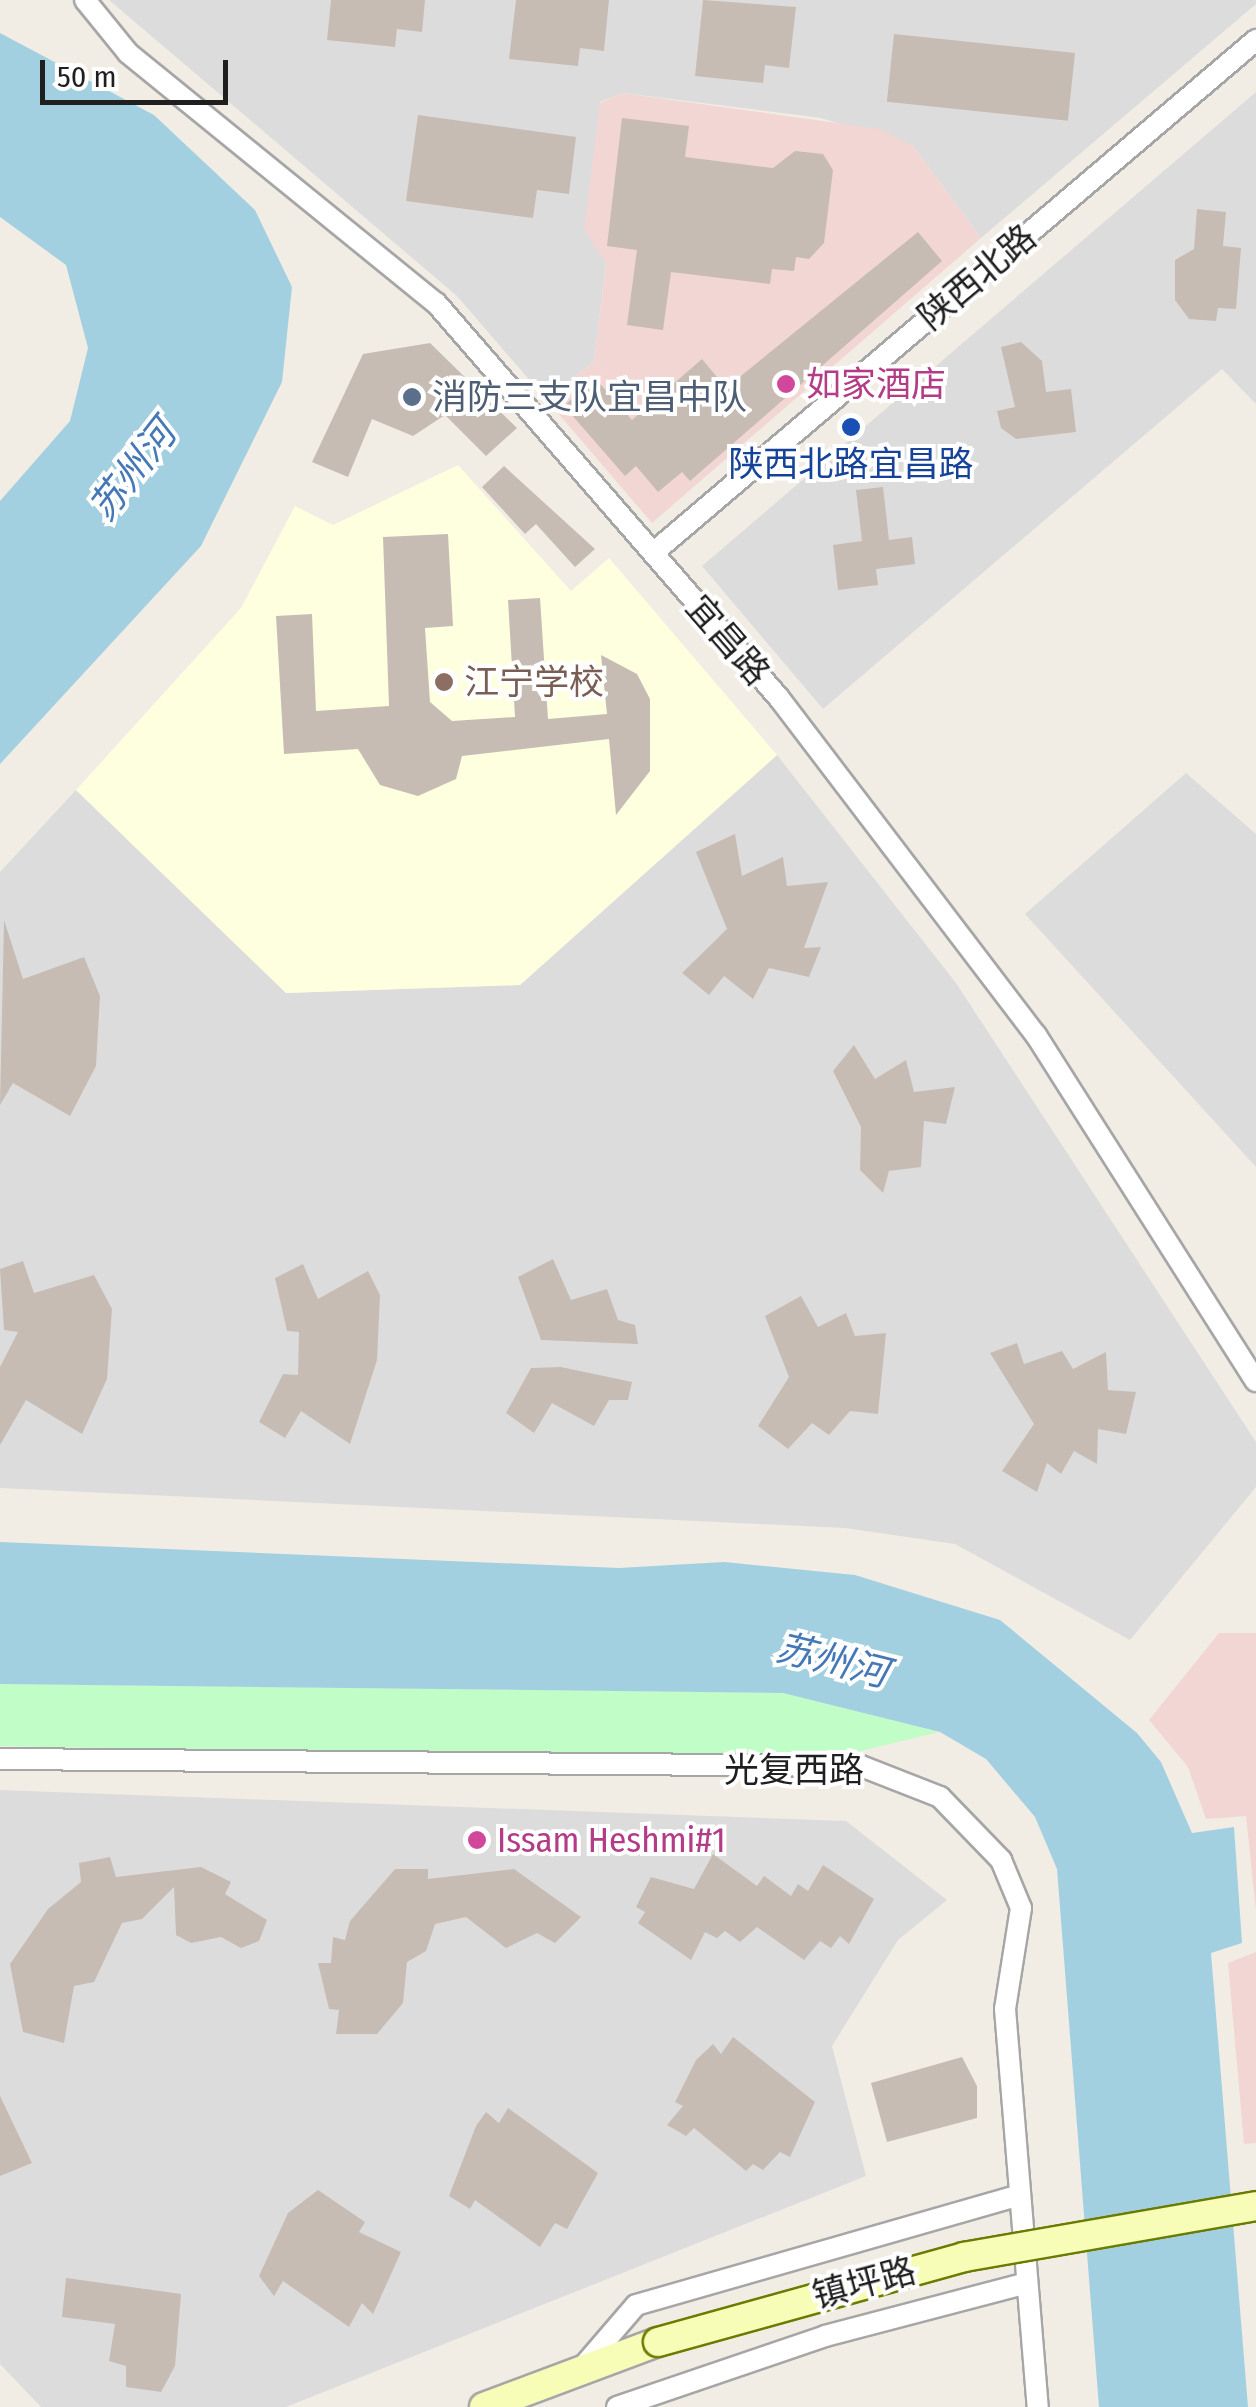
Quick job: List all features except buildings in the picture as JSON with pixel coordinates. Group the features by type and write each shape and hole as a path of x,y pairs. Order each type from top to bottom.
{"main road":[{"name":"镇坪路","path":"484,2407 658,2342 964,2256 1256,2206"}],"street":[{"name":"宜昌路","path":"84,0 128,53 436,303 779,698 1036,1034 1256,1380"},
{"name":"陕西北路","path":"653,553 1256,40"},
{"name":"光复西路","path":"0,1758 818,1764 898,1775 974,1826 1020,1908 1004,2008 1038,2407"},
{"path":"580,2370 636,2306 1020,2195"},
{"path":"616,2407 825,2336 1027,2283"}],"shaded area":[{"path":"109,0 1256,0 1256,4 981,238 913,146 821,118 623,93 600,102 606,262 594,362 545,398 457,296"},
{"path":"1256,92 1256,404 1222,369 823,709 702,566"},
{"path":"622,93 880,129 913,146 981,238 652,523 545,398 594,362 606,263 584,229 600,103"},
{"name":"江宁学校","path":"458,465 571,591 609,558 777,755 520,985 286,993 76,790 241,608 295,506 333,525"},
{"path":"777,755 956,983 1256,1442 1256,1487 1130,1640 955,1544 845,1528 0,1488 0,872 76,790 286,993 520,985"},
{"path":"1186,773 1256,834 1256,1167 1025,914"},
{"path":"1219,1633 1256,1633 1256,1911 1246,1816 1206,1819 1188,1767 1149,1720"},
{"path":"0,1790 846,1821 947,1900 898,1940 832,2046 866,2176 286,2407 41,2407 0,2364"},
{"path":"1256,1952 1256,2143 1244,2144 1228,1963"}],"green space":[{"path":"0,1684 783,1693 939,1732 815,1762 0,1746"}],"water":[{"name":"苏州河","path":"0,33 154,115 255,210 292,287 282,382 201,546 0,764 0,501 70,421 88,348 66,265 0,217"},
{"name":"苏州河","path":"0,1542 619,1568 724,1562 855,1575 1000,1620 1137,1733 1161,1762 1192,1833 1234,1827 1242,1943 1211,1953 1248,2407 1099,2407 1057,1869 1035,1817 986,1759 940,1732 783,1693 0,1684"}],"place":[{"name":"如家酒店","path":"786,384"},
{"name":"消防三支队宜昌中队","path":"412,397"},
{"name":"陕西北路宜昌路","path":"851,427"},
{"name":"江宁学校","path":"444,682"},
{"name":"Issam Heshmi#1","path":"477,1840"}]}
